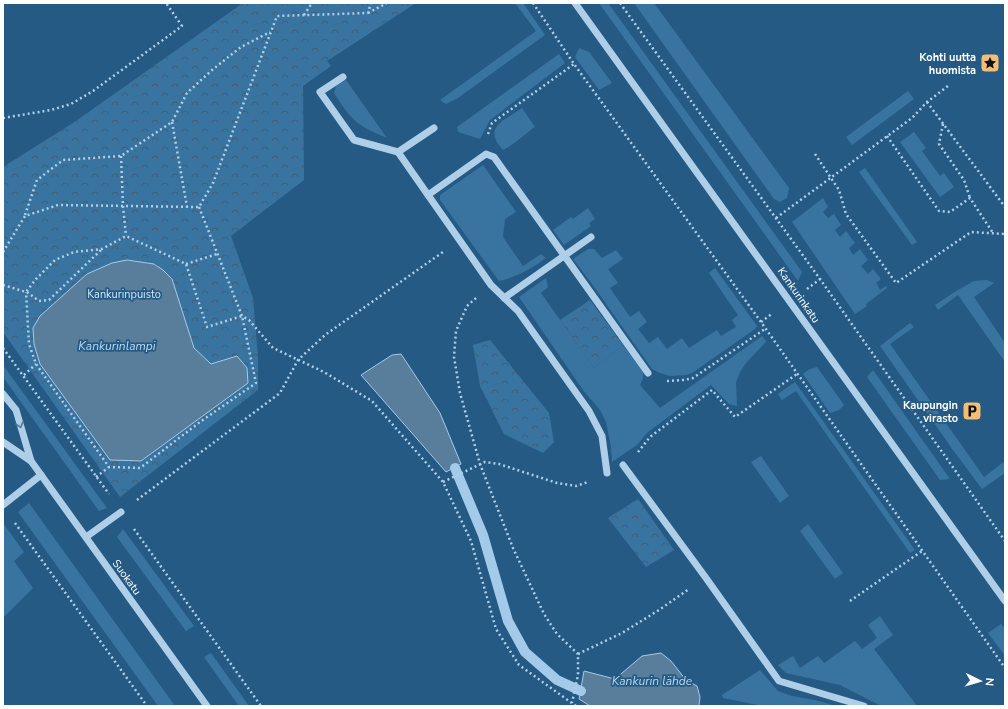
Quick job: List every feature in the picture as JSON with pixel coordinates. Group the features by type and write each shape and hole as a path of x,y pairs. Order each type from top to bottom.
{"street":[{"name":"Kankurinkatu","path":"575,3 1005,601"},
{"path":"343,76 320,92 354,140 398,152 491,285 518,311 590,411 602,436 607,473"},
{"path":"398,152 434,128"},
{"path":"428,195 486,154 494,157 648,373"},
{"path":"504,298 591,237"},
{"name":"Suokatu","path":"3,394 16,410 30,461"},
{"name":"Suokatu","path":"3,442 30,461 41,475 207,706"},
{"path":"623,465 779,681 864,706"},
{"path":"3,505 41,475"},
{"path":"86,537 121,512"}],"path":[{"path":"3,118 51,110 71,104 93,91 182,26 166,3"},
{"path":"304,15 312,3"},
{"path":"368,12 372,3"},
{"path":"199,207 213,183 277,16 368,12 387,3"},
{"path":"533,3 574,64 765,329 1005,668"},
{"path":"620,3 776,218 1005,541"},
{"path":"3,252 25,216 37,180 64,160 122,156 172,122 187,93 212,70 241,47 270,32"},
{"path":"486,154 487,137 492,123 574,64"},
{"path":"776,218 912,118 927,102 948,86"},
{"path":"927,102 1005,207"},
{"path":"172,122 187,207"},
{"path":"943,124 939,144 964,180 970,198 994,233"},
{"path":"887,136 939,211 950,212 970,198"},
{"path":"815,154 839,190 846,214 896,283 971,232 1005,234"},
{"path":"122,156 123,206 126,236"},
{"path":"25,216 58,205 199,207"},
{"path":"96,477 109,467 140,468 200,422 256,383 242,316 199,207"},
{"path":"126,236 186,264 217,254"},
{"path":"3,285 26,292 39,301 49,300 102,249 126,236"},
{"path":"121,512 280,393 298,360 325,335 460,240"},
{"path":"102,249 74,252 55,260 36,278 26,292 28,344 36,364 109,467"},
{"path":"186,264 207,327 242,316 249,320 273,348 324,372 372,401 443,482 471,541 496,629 519,665 576,706"},
{"path":"491,285 467,306 456,331 454,357 460,393 480,464 513,548 544,614 557,634 578,654 578,675 572,703"},
{"path":"648,373 669,381 693,378 765,329"},
{"path":"24,375 36,364"},
{"path":"690,408 712,390 735,417 797,374"},
{"path":"443,482 472,467"},
{"path":"12,519 147,706"},
{"path":"850,601 922,551"},
{"path":"578,654 622,633 673,600"}],"green space":[{"name":"Kankurinpuisto","path":"243,3 416,3 327,61 331,66 303,86 304,180 231,236 253,298 258,357 258,390 120,497 3,332 3,167 73,123"},
{"path":"515,3 523,3 545,35 458,98 446,104 440,100 536,31"},
{"path":"599,3 608,3 802,272 798,281"},
{"path":"634,3 654,3 789,188 787,198 780,202 774,199"},
{"path":"579,48 589,52 612,83 599,90 575,57"},
{"path":"559,54 565,63 490,120 480,139 458,132 457,127"},
{"path":"346,80 387,138 361,125 346,110 334,93 336,86"},
{"path":"908,91 914,99 852,145 846,137"},
{"path":"522,108 535,127 503,150 497,142 495,130 498,125"},
{"path":"914,132 926,148 922,151 940,176 944,173 954,187 940,197 900,142"},
{"path":"483,165 516,212 505,219 503,237 523,266 541,254 546,258 524,272 499,281 440,200 440,195"},
{"path":"865,168 917,242 912,245 859,172"},
{"path":"823,198 828,207 823,212 828,218 834,214 841,225 835,230 840,237 846,231 855,243 849,248 853,255 860,249 868,260 861,266 868,274 873,269 881,279 876,283 880,290 886,286 887,288 866,304 867,306 855,314 792,222"},
{"path":"588,208 595,219 589,223 591,226 564,245 553,230 571,217 573,219"},
{"path":"588,249 594,249 602,258 616,250 623,259 608,269 618,283 610,288 630,317 639,311 647,322 638,329 649,343 658,337 667,349 682,338 689,348 717,330 721,336 736,327 732,320 738,315 709,273 715,268 757,326 755,329 692,373 670,376 660,373 652,369 573,259"},
{"path":"546,278 548,287 541,293 594,368 623,345 643,372 643,378 640,385 660,408 762,336 766,341 746,363 736,382 737,406 729,404 711,385 648,432 637,445 612,462 611,447 606,422 600,410 583,390 519,297"},
{"path":"987,280 994,283 974,297 1005,343 1005,362 958,295 938,310 935,305 974,281"},
{"path":"590,300 623,345 594,368 560,320"},
{"path":"910,323 914,327 890,344 984,477 1005,461 1005,473 982,489 880,346"},
{"path":"490,340 549,413 554,442 543,453 504,434 480,386 473,345"},
{"path":"3,365 107,508 99,511 3,377"},
{"path":"817,367 844,405 839,410 830,413 803,374 808,370"},
{"path":"873,370 950,479 940,480 867,377"},
{"path":"795,382 915,550 910,553 796,391 782,400 778,394"},
{"path":"761,456 789,496 780,503 751,462"},
{"path":"638,499 674,550 646,567 608,518"},
{"path":"29,503 175,706 158,706 18,512"},
{"path":"3,523 24,552 14,561 33,588 5,616 3,614"},
{"path":"808,524 843,573 835,579 800,531"},
{"path":"123,529 194,626 186,631 117,537"},
{"path":"880,616 893,635 874,649 917,706 881,706 840,685 786,673 778,665 793,656 800,668 818,656 824,663 855,641 862,649 877,638 868,625"},
{"path":"1001,624 1005,629 1005,656 988,633"},
{"path":"211,653 249,706 239,706 204,657"},
{"path":"760,670 778,691 792,696 836,706 763,706 723,698 722,695"}],"water":[{"name":"Kankurinlampi","path":"127,260 154,264 172,279 194,348 211,364 237,356 247,368 248,383 141,461 110,460 40,364 34,344 33,328 40,316 87,274 112,263"},
{"path":"401,354 440,413 461,464 446,472 361,375 392,355"},
{"name":"Kankurin lähde","path":"661,653 671,661 686,680 697,686 700,697 699,706 590,706 579,699 584,671 615,679 642,656"}],"waterway":[{"path":"455,468 483,535 508,621 525,652 557,680 581,691"}],"place":[{"name":"Kohti uutta huomista","path":"990,63"},
{"name":"Kaupungin virasto","path":"972,411"}]}
